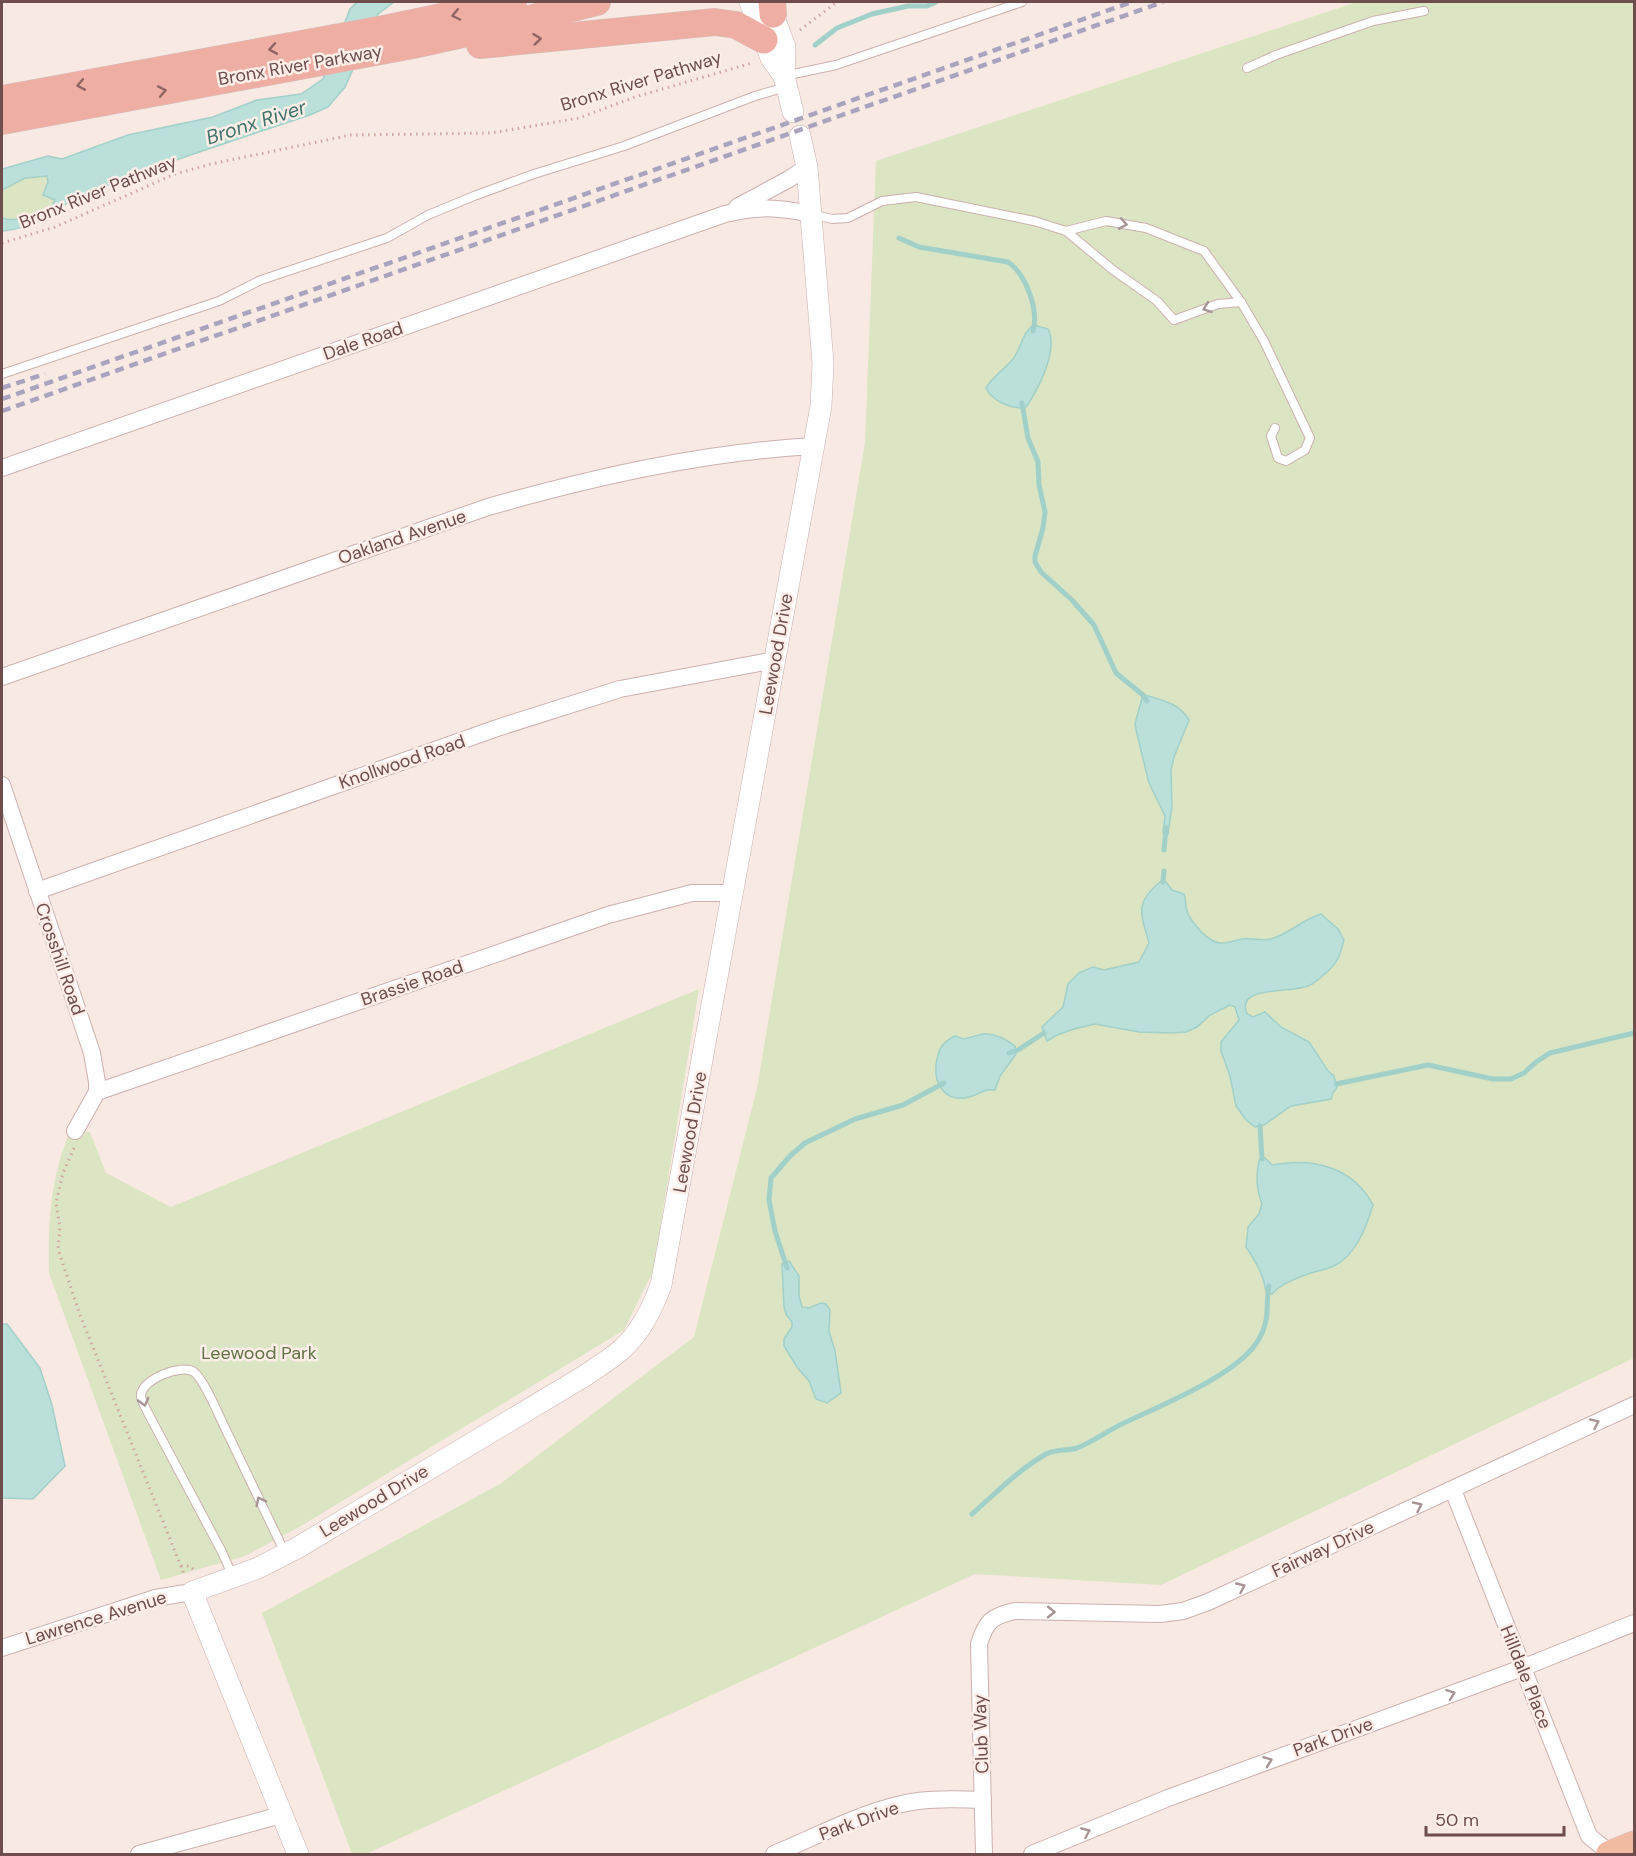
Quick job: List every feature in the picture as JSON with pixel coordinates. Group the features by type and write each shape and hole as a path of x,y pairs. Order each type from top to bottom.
{"highway":[{"name":"Bronx River Parkway","path":"379,41 513,2"},
{"name":"Bronx River Parkway","path":"2,99 379,41 513,23 597,2"},
{"path":"379,41 475,46 715,22 736,25 760,51"},
{"name":"Bronx River Parkway","path":"2,121 326,50"}],"main road":[{"path":"1610,1854 1635,1844"}],"street":[{"path":"766,5 760,51 771,58 785,82"},
{"path":"766,5 785,47 785,82 793,112"},
{"name":"Leewood Drive","path":"192,1592 258,1568 586,1375 621,1350 638,1331 651,1310 661,1285 821,406 823,363 807,167 800,136"},
{"name":"Dale Road","path":"725,214 807,167"},
{"name":"Dale Road","path":"2,468 725,214 769,207 810,214"},
{"name":"Oakland Avenue","path":"2,677 488,507 539,493 674,463 746,451 814,446"},
{"name":"Knollwood Road","path":"37,891 543,713 620,689 775,660"},
{"name":"Crosshill Road","path":"2,785 92,1053 97,1092"},
{"name":"Brassie Road","path":"97,1092 608,915 692,893 732,892"},
{"path":"75,1131 97,1092"},
{"name":"Fairway Drive","path":"993,1617 1015,1611 1160,1614 1183,1611 1208,1602 1635,1405"},
{"name":"Hilldale Place","path":"1453,1490 1589,1836 1610,1854"},
{"path":"192,1592 298,1854"},
{"name":"Lawrence Avenue","path":"2,1648 155,1598 192,1592"},
{"name":"Club Way","path":"984,1854 979,1644 982,1634 993,1617"},
{"name":"Park Drive","path":"1032,1854 1168,1798 1522,1668 1635,1623"},
{"name":"Park Drive","path":"774,1854 877,1811 917,1801 983,1800"},
{"path":"139,1854 281,1815"}],"lane":[{"path":"2,374 219,301 261,280 387,238 428,215 474,196 534,174 624,146 755,96 807,73 1022,2"},
{"path":"1247,68 1276,55 1373,21 1424,11"},
{"path":"810,214 832,219 848,218 882,201 916,197 1034,221 1066,231 1113,270 1157,301 1174,320 1218,304 1241,302"},
{"path":"1066,231 1106,221 1146,228 1204,251 1241,302 1264,341 1311,438 1305,450 1286,461 1278,458 1270,436 1275,428"},
{"path":"233,1577 222,1552 147,1413 141,1395 143,1388 151,1381 168,1373 182,1369 192,1370 197,1376 212,1400 285,1553"}],"path":[{"path":"800,30 837,2"},
{"name":"Bronx River Pathway","path":"2,243 55,227 175,174 211,164 351,135 491,133 579,118 760,51"},
{"path":"75,1131 76,1143 63,1173 56,1203 60,1228 58,1249 80,1315 192,1592"}],"green space":[{"path":"1357,2 1634,2 1634,1358 1161,1585 975,1574 366,1854 352,1854 262,1613 500,1484 694,1337 757,1088 865,443 876,161"},
{"path":"47,176 55,200 49,213 20,219 2,218 2,190 25,178"},
{"name":"Leewood Park","path":"699,989 653,1271 624,1330 301,1526 245,1556 161,1580 49,1273 49,1237 54,1184 70,1132 90,1132 106,1173 171,1207"}],"water":[{"name":"Bronx River","path":"357,2 394,2 378,14 345,87 328,107 104,187 71,200 49,217 19,228 2,231 2,218 20,219 49,213 55,200 43,195 48,182 47,176 25,178 2,190 2,169 48,156 62,159 128,135 213,117 257,100 301,94 323,79 350,9"},
{"path":"1033,325 1048,329 1051,337 1046,369 1026,407 1009,406 998,401 986,388 1013,359 1026,332"},
{"path":"1145,695 1175,706 1189,720 1171,770 1172,806 1168,834 1163,833 1165,816 1149,783 1135,724 1142,698"},
{"path":"1160,882 1166,882 1172,890 1184,894 1187,913 1202,933 1215,942 1271,939 1321,914 1338,929 1344,940 1340,954 1319,979 1304,987 1258,994 1245,1004 1247,1014 1253,1017 1265,1012 1281,1027 1309,1042 1328,1071 1334,1076 1337,1087 1331,1099 1291,1106 1264,1125 1255,1127 1246,1120 1236,1106 1230,1076 1221,1051 1221,1042 1239,1020 1235,1007 1230,1005 1210,1015 1197,1027 1186,1032 1139,1032 1095,1024 1057,1035 1047,1041 1042,1027 1063,1007 1068,984 1079,973 1093,967 1104,970 1139,962 1149,943 1142,916 1143,903 1146,896"},
{"path":"983,1034 1007,1041 1015,1046 1016,1054 1000,1076 995,1090 961,1098 948,1095 943,1091 937,1079 939,1051 946,1041 955,1036 964,1039"},
{"path":"1265,1158 1272,1165 1302,1163 1330,1168 1355,1182 1373,1205 1359,1241 1348,1256 1332,1267 1288,1282 1272,1294 1266,1291 1259,1268 1246,1247 1248,1227 1259,1214 1262,1204 1257,1171 1259,1160"},
{"path":"789,1261 799,1276 799,1296 802,1307 809,1308 821,1303 826,1304 830,1310 829,1331 835,1351 841,1393 827,1403 816,1399 809,1381 784,1346 784,1339 792,1327 792,1322 784,1307 782,1264"},
{"path":"2,1324 7,1324 40,1368 52,1405 65,1466 33,1499 2,1498"}],"waterway":[{"path":"815,45 837,28 872,14 908,6 927,6 936,2"},
{"path":"899,238 919,247 1008,262 1020,275 1030,293 1034,313 1033,331"},
{"path":"1022,403 1028,438 1038,462 1039,485 1045,512 1035,562 1041,572 1072,600 1094,625 1116,673 1147,701"},
{"path":"1164,850 1166,828"},
{"path":"1163,882 1164,871"},
{"path":"1009,1053 1018,1050 1044,1033"},
{"path":"1336,1084 1428,1065 1493,1079 1511,1079 1524,1073 1550,1053 1634,1033"},
{"path":"787,1268 775,1231 769,1200 771,1178 805,1143 855,1119 903,1105 944,1083"},
{"path":"1260,1126 1262,1159"},
{"path":"972,1514 1017,1474 1046,1454 1083,1446 1116,1427 1197,1388 1234,1365 1249,1352 1263,1332 1269,1286"}],"railway":[{"path":"2,399 1132,2"},
{"path":"2,411 1163,2"},
{"path":"2,388 45,374"}]}
